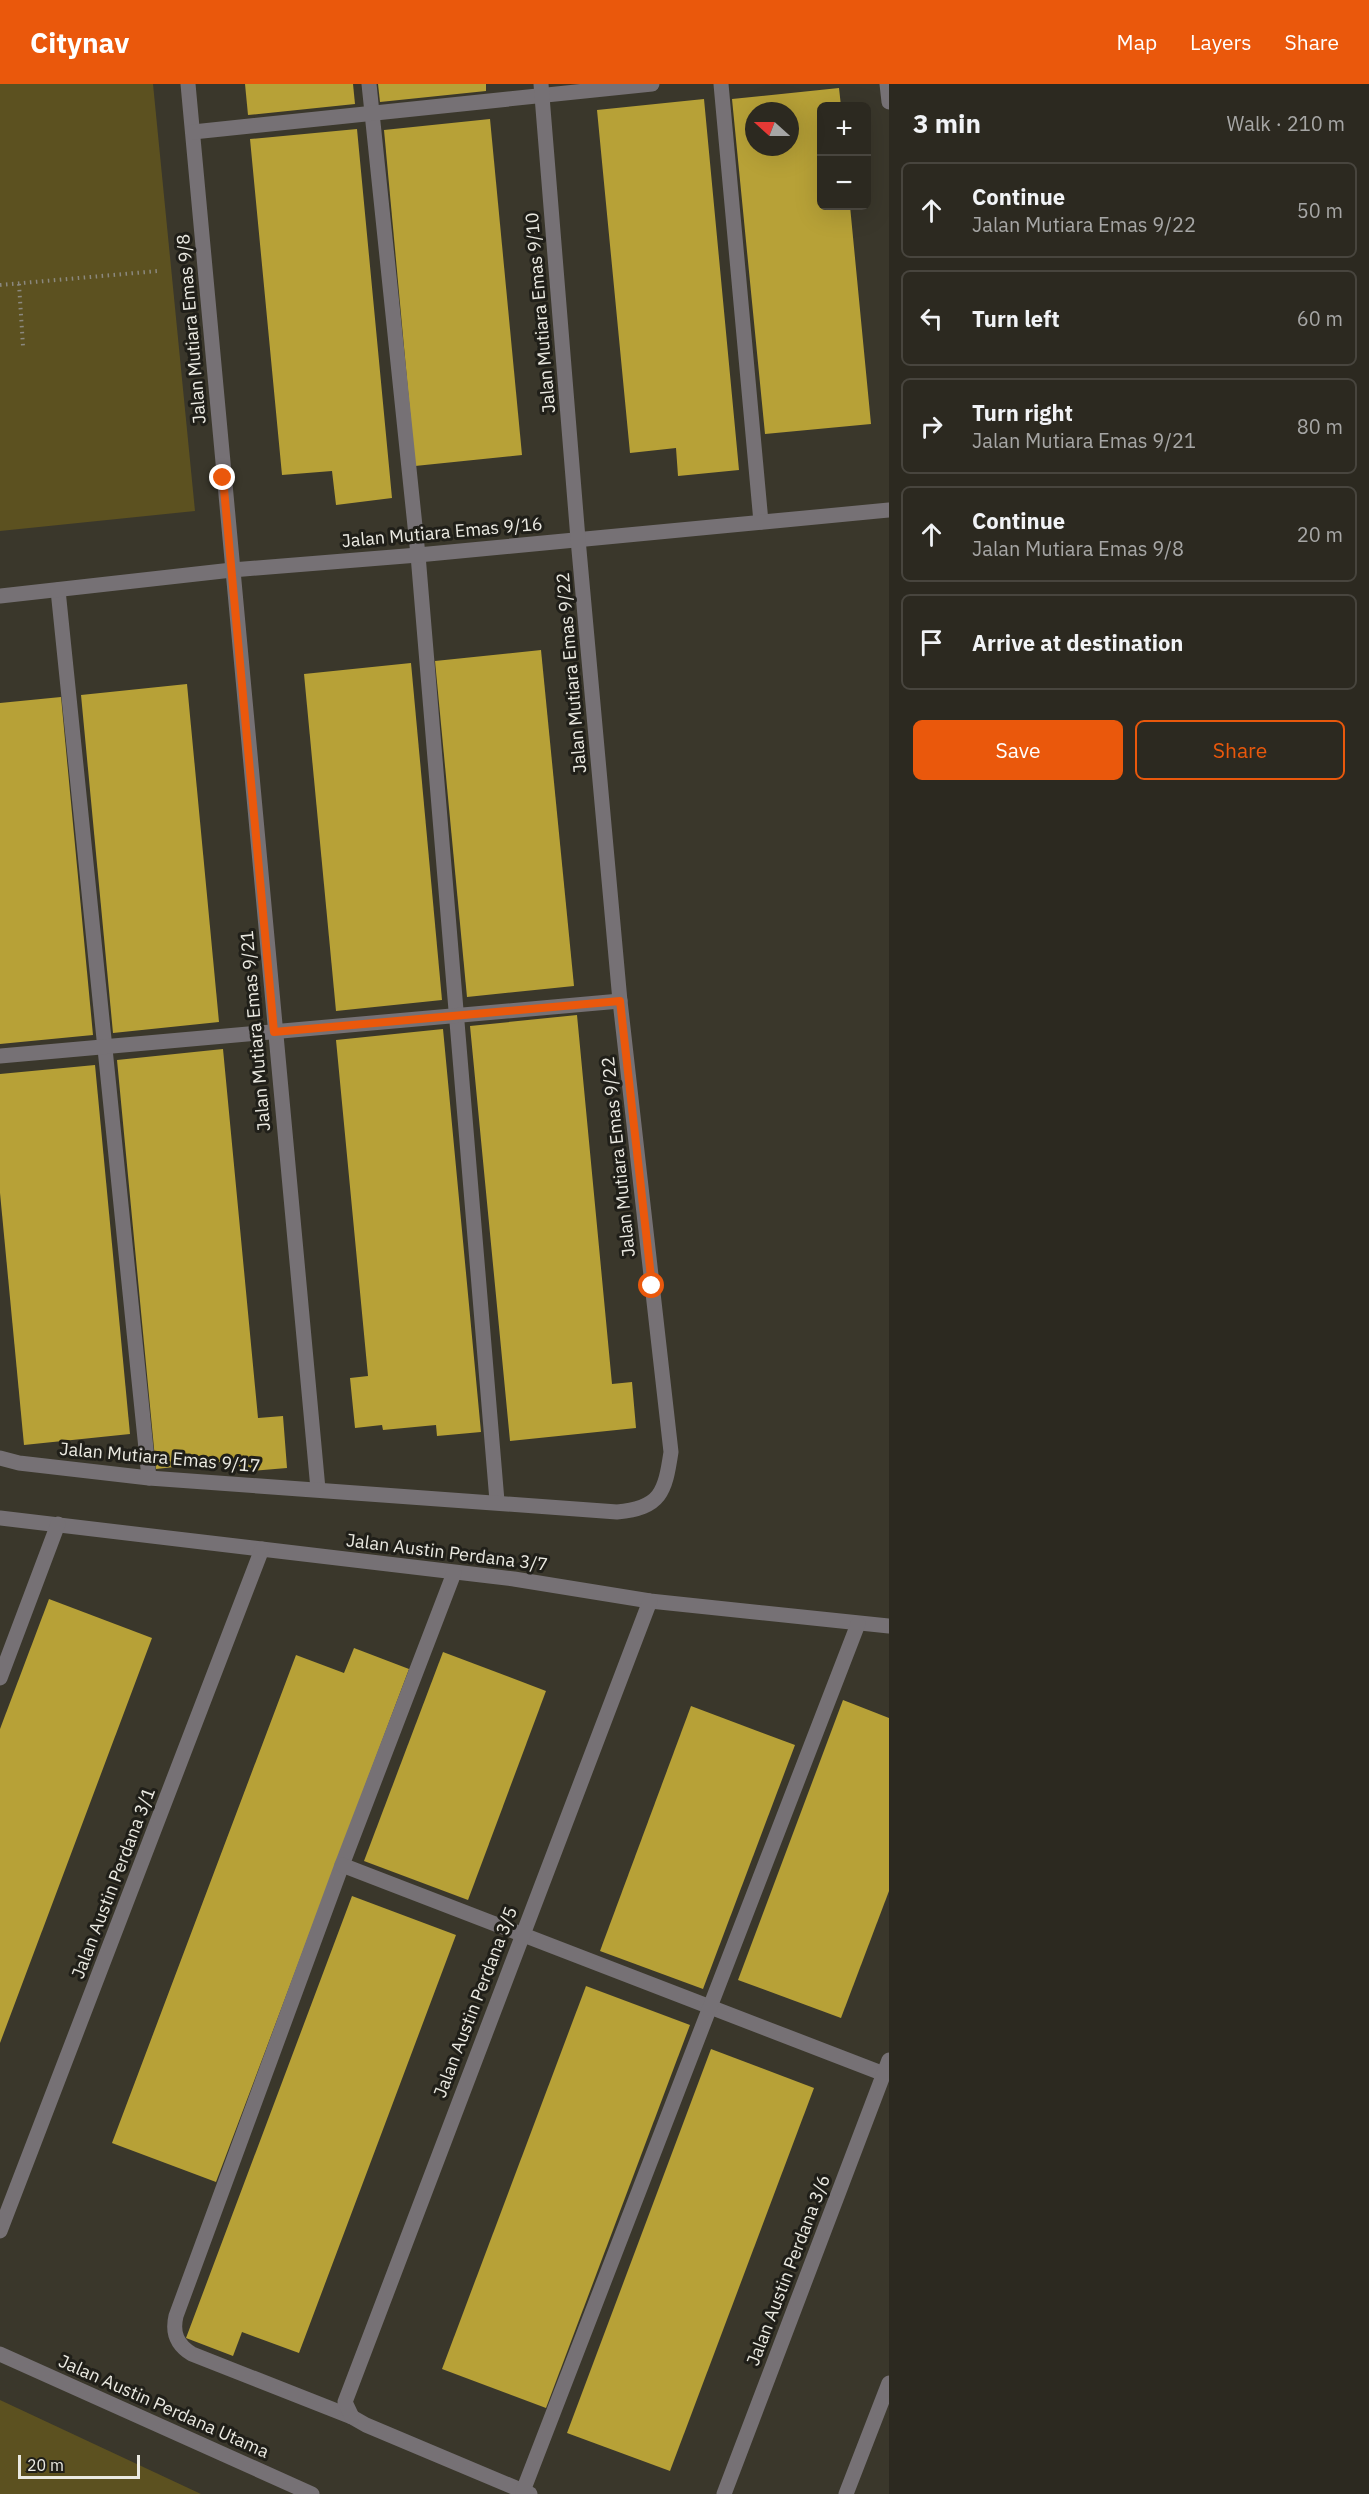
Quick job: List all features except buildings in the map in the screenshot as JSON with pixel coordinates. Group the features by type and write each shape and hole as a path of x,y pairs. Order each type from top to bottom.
{"street":[{"name":"Jalan Mutiara Emas 9/8","path":"189,84 232,570"},
{"path":"369,84 418,555 497,1501"},
{"path":"193,132 372,114 542,90 652,84"},
{"path":"721,84 761,522"},
{"path":"887,84 889,102"},
{"name":"Jalan Mutiara Emas 9/10","path":"542,90 578,538"},
{"name":"Jalan Mutiara Emas 9/16","path":"0,596 232,570 418,555 889,510"},
{"name":"Jalan Mutiara Emas 9/22","path":"318,1489 617,1512 637,1510 657,1499 666,1481 671,1452 620,1001 578,538"},
{"name":"Jalan Mutiara Emas 9/21","path":"232,570 318,1489"},
{"path":"58,590 149,1478"},
{"path":"0,1056 620,1001"},
{"name":"Jalan Mutiara Emas 9/17","path":"0,1458 19,1463 149,1478 318,1489"},
{"name":"Jalan Austin Perdana 3/7","path":"0,1518 514,1579 650,1601 889,1626"},
{"path":"0,1678 58,1524"},
{"name":"Jalan Austin Perdana 3/1","path":"0,2231 262,1549"},
{"path":"454,1573 342,1865 173,2327 176,2338 183,2348 192,2354 352,2417 366,2426 527,2492 710,2007 858,1624"},
{"name":"Jalan Austin Perdana 3/5","path":"352,2417 345,2402 650,1601"},
{"path":"342,1865 710,2007 886,2067"},
{"name":"Jalan Austin Perdana 3/6","path":"724,2494 886,2067"},
{"name":"Jalan Austin Perdana Utama","path":"0,2354 312,2494"},
{"path":"846,2494 889,2383"}],"path":[{"path":"0,285 158,271"},
{"path":"19,284 23,346"}],"shaded area":[{"path":"0,84 153,84 195,511 0,531"},
{"path":"0,2400 201,2494 0,2494"}],"route":[{"path":"223,478 274,1032 620,1001 652,1286"}]}
